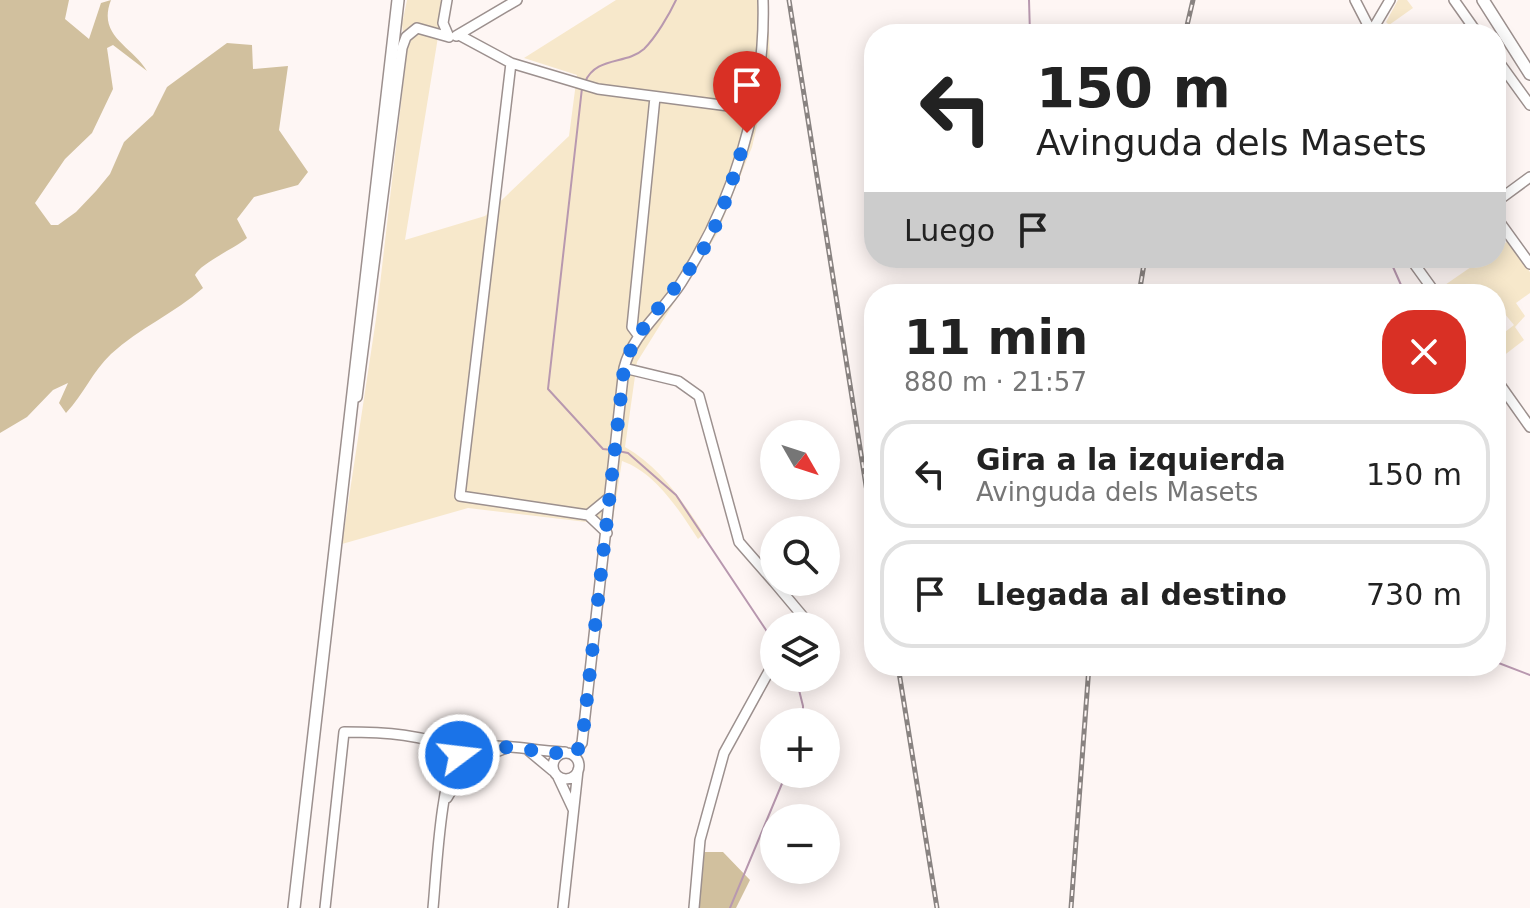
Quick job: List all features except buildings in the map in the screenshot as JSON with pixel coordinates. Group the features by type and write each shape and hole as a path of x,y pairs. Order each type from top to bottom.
{"main road":[{"path":"294,908 398,0"},
{"path":"1483,0 1498,24"},
{"path":"1506,36 1530,74"}],"street":[{"path":"447,0 443,23 454,36"},
{"path":"454,36 517,0"},
{"path":"573,809 556,774 554,758 570,753 582,743 624,368 630,346 678,288 709,238 732,182 752,109 764,36 763,0"},
{"path":"1355,0 1367,24"},
{"path":"1376,24 1390,0"},
{"path":"1454,0 1471,24"},
{"path":"333,551 363,365 402,48 406,37 417,28 454,36 511,63 584,85 752,109"},
{"path":"511,63 460,496 588,515 607,533"},
{"path":"1506,72 1530,105"},
{"path":"638,335 632,327 655,97"},
{"path":"1506,195 1530,177"},
{"path":"1506,231 1530,264"},
{"path":"624,368 678,381 699,396 722,491 739,542 760,566"},
{"path":"1506,393 1530,427"},
{"path":"588,515 600,508 611,495"},
{"path":"600,508 609,516"},
{"path":"598,524 609,516"},
{"path":"786,596 799,612"},
{"path":"694,908 700,840 724,753 760,687"},
{"path":"325,908 344,732 403,736 446,744 461,752 471,751 470,762 445,805"},
{"path":"433,908 448,769 461,752 477,744 570,753"},
{"path":"470,762 507,748"},
{"path":"529,751 556,774 570,779 578,770"},
{"path":"563,908 578,770 570,753"}],"shaded area":[{"path":"0,0 69,0 65,19 89,39 101,3 111,0 108,23 112,31 147,71 113,45 107,48 113,89 92,133 65,159 35,203 51,225 58,225 76,212 96,191 110,174 124,142 153,115 167,87 227,43 252,45 253,69 288,66 279,130 308,172 298,185 254,197 237,219 247,238 198,271 195,275 203,288 111,354 66,413 59,403 68,383 53,390 27,417 0,433"},
{"path":"407,0 444,0 405,240 485,216 569,136 577,75 524,58 616,0 768,0 770,68 752,147 717,234 637,362 625,447 660,474 679,497 704,534 698,539 656,483 622,461 612,525 468,508 342,544 376,319 406,60 402,24"},
{"path":"1398,0 1407,0 1413,8 1390,24 1386,22"},
{"path":"1508,241 1530,272 1530,293 1516,303 1525,316 1515,327 1524,340 1506,354 1506,331 1514,325 1506,315 1506,284 1446,284 1470,268 1506,268"},
{"path":"701,852 723,852 750,880 736,908 696,908"}],"waterway":[{"path":"585,82 596,68 644,49 662,26 676,0"},
{"path":"1029,0 1030,24"},
{"path":"582,88 548,389 603,449 612,450"},
{"path":"1393,268 1401,284"},
{"path":"618,451 628,453 676,495 760,621"},
{"path":"1506,666 1530,675"},
{"path":"800,692 803,708"},
{"path":"730,908 780,788"}],"railway":[{"path":"789,0 864,473"},
{"path":"1187,24 1193,0"},
{"path":"1141,284 1143,268"},
{"path":"900,676 937,908"},
{"path":"1071,908 1088,676"}],"route":[{"path":"459,755 477,744 574,755 582,743 624,368 630,346 678,288 709,238 732,182 747,133"}]}
